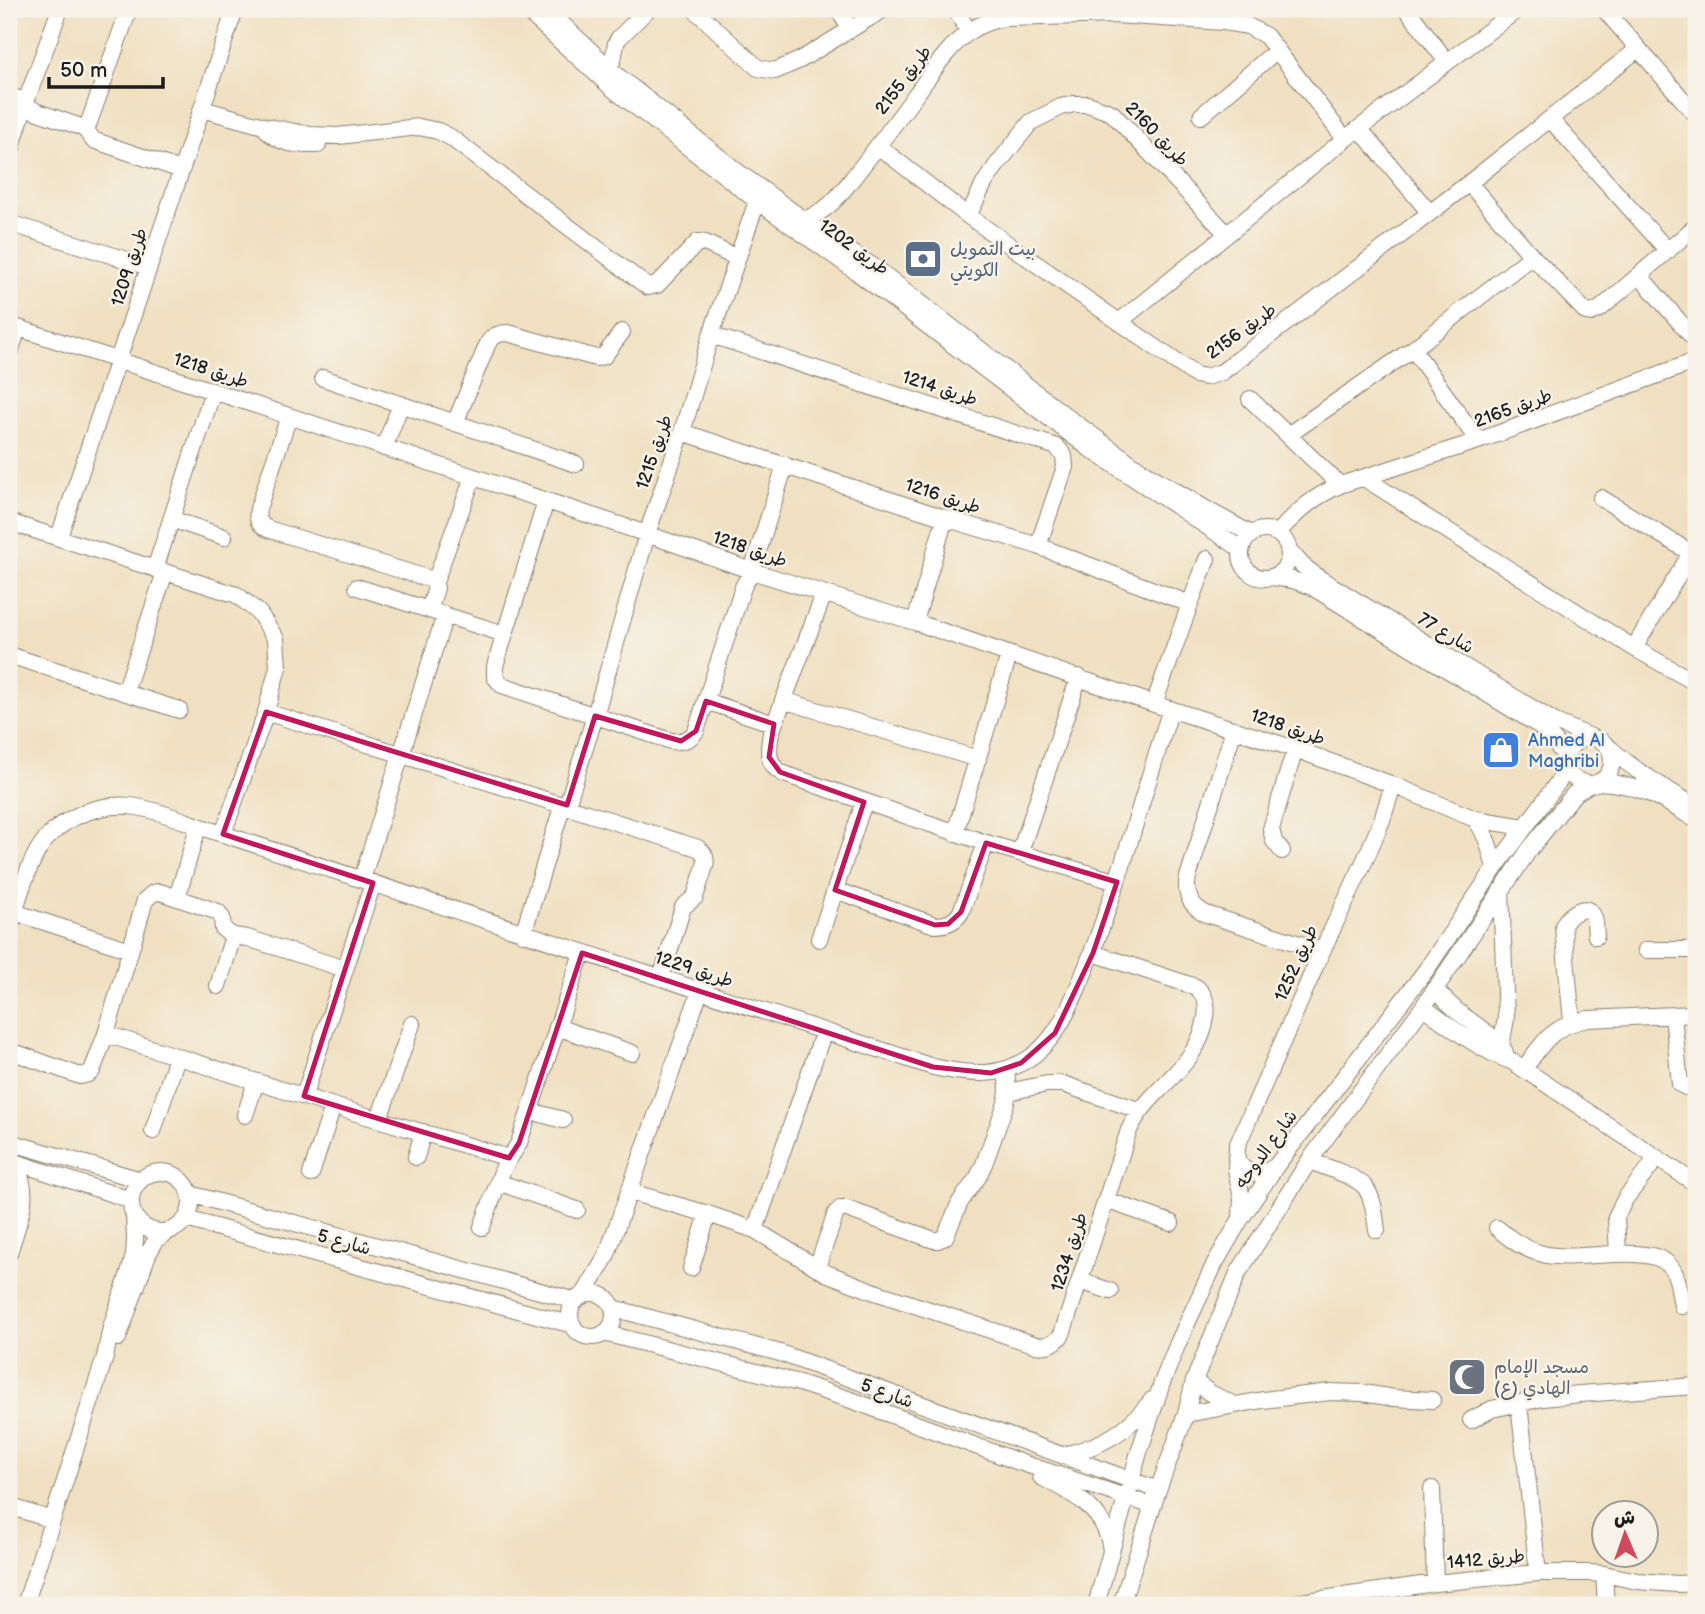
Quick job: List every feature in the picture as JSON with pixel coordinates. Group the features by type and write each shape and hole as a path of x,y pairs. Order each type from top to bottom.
{"street":[{"path":"9,156 60,9"},
{"path":"86,131 129,9"},
{"name":"طريق 1209","path":"58,537 235,9"},
{"name":"طريق 1202","path":"525,9 613,89 757,201 854,270 1090,449 1241,549"},
{"name":"طريق 1202","path":"546,9 619,76 738,172 877,269 1070,419 1139,468 1251,534"},
{"path":"613,60 619,38 648,9"},
{"path":"694,9 758,68 775,71 800,60 884,9"},
{"path":"838,9 850,29"},
{"path":"955,9 969,32"},
{"path":"1407,9 1447,62"},
{"path":"1119,322 1359,128 1518,9"},
{"path":"1604,9 1696,116"},
{"name":"طريق 2155","path":"804,219 831,205 954,46 969,32 992,20 1005,18 1115,12 1224,16 1266,36 1345,139"},
{"name":"طريق 2156","path":"878,146 968,216 1195,375 1214,376 1469,183 1639,49"},
{"path":"1201,116 1277,50"},
{"path":"9,95 35,111 81,127 93,140 181,170"},
{"name":"طريق 2160","path":"968,216 985,182 1031,122 1061,107 1088,104 1112,113 1227,234"},
{"path":"202,108 264,126 275,138 290,144 350,144 385,139 419,127 439,131 645,286 657,285 698,242 737,258"},
{"path":"1550,119 1668,251"},
{"path":"1359,128 1429,212"},
{"path":"1469,183 1532,256 1586,312 1591,313 1600,309 1696,226"},
{"name":"طريق 1215","path":"523,934 595,716 647,534 757,201"},
{"path":"829,238 831,205"},
{"path":"9,223 149,267"},
{"path":"1288,435 1413,349 1532,256"},
{"path":"1639,275 1696,341"},
{"path":"9,355 13,327"},
{"name":"طريق 1218","path":"13,327 546,500 752,571 915,622 1295,749 1475,819 1525,827"},
{"path":"455,423 488,343 495,335 508,332 596,359 604,356 622,332"},
{"name":"طريق 1214","path":"711,335 1057,447 1064,456 1065,467 1038,546"},
{"path":"1413,349 1478,441"},
{"name":"طريق 2165","path":"1277,533 1308,502 1340,485 1478,441 1696,360"},
{"path":"323,378 576,464"},
{"path":"125,692 160,570 171,519 213,391"},
{"path":"1250,399 1340,485"},
{"path":"384,448 401,404"},
{"path":"289,416 258,509 260,523 268,529 435,582"},
{"name":"طريق 1216","path":"682,432 1038,546 1190,604"},
{"path":"546,500 494,671 498,681 502,685 671,741 681,741 690,738 696,731 743,587 752,571 785,466"},
{"path":"304,1096 345,969 402,755 437,613 435,582 473,477"},
{"path":"1364,478 1634,648 1696,683"},
{"path":"1601,498 1694,549 1634,648"},
{"path":"915,622 945,518"},
{"path":"171,519 224,537"},
{"path":"9,522 237,595 260,613 276,639 278,667 266,712 223,834"},
{"path":"1259,530 1269,530 1285,540 1289,558 1280,573 1272,577 1258,577 1244,566 1240,558 1241,549 1244,540 1251,534 1259,530"},
{"name":"شارع 77","path":"1288,549 1318,578 1555,723 1591,737"},
{"path":"1154,704 1207,559"},
{"name":"شارع 77","path":"1272,577 1293,580 1312,587 1538,725 1554,740 1566,763"},
{"path":"356,587 504,634"},
{"path":"824,594 769,742 769,757 776,769 986,843 1117,882"},
{"path":"9,655 179,710"},
{"path":"955,832 1009,655"},
{"path":"1020,852 1079,677"},
{"path":"783,700 978,759"},
{"path":"706,701 774,724"},
{"name":"طريق 1229","path":"9,929 34,859 41,845 53,832 68,821 97,808 134,807 933,1067 960,1073 991,1073 1021,1063 1034,1055 1055,1033 1073,998 1093,953 1171,709"},
{"path":"266,712 702,850 706,862 695,897 684,906 661,978"},
{"path":"1234,729 1188,877 1187,894 1197,909 1206,914 1322,951"},
{"path":"1696,807 1645,776 1598,739 1584,738 1572,745 1567,752 1566,763 1575,780 1642,789 1696,820"},
{"path":"1127,1601 1153,1506 1186,1414 1194,1381 1238,1273 1309,1161 1423,1007 1529,850 1574,794 1609,773 1612,754 1609,748"},
{"path":"1282,851 1274,841 1271,829 1295,749"},
{"name":"شارع الدوحه","path":"1096,1605 1139,1452 1162,1383 1215,1263 1276,1166 1426,970 1495,868 1559,781 1566,763"},
{"name":"طريق 1252","path":"1240,1220 1242,1199 1236,1169 1237,1146 1322,951 1366,860 1393,785"},
{"path":"819,939 864,802"},
{"path":"1475,819 1486,837 1495,868"},
{"path":"177,898 198,827"},
{"path":"835,890 935,925 948,924 961,912 986,843"},
{"path":"1501,890 1506,1018 1501,1046"},
{"path":"19,1054 80,1076 88,1074 94,1068 147,897 153,892 218,912 222,918 223,929 233,936 345,969"},
{"path":"1572,1022 1563,926 1566,918 1583,909 1590,912 1594,916 1596,936"},
{"path":"14,912 130,950"},
{"path":"218,986 233,936"},
{"path":"1646,950 1696,950"},
{"path":"482,1227 498,1182 519,1143 582,953"},
{"name":"طريق 1234","path":"630,1192 755,1230 839,1279 875,1292 1041,1346 1056,1342 1062,1334 1125,1140 1141,1111 1194,1052 1203,1031 1207,1008 1200,991 1190,984 1093,953"},
{"path":"1426,970 1421,987 1423,1007 1484,1050 1518,1066 1696,1184"},
{"path":"1434,989 1457,1011 1495,1039 1518,1066"},
{"path":"606,1257 610,1303 614,1317 604,1333 584,1335 573,1325 571,1312 606,1257 700,991"},
{"path":"1518,1066 1557,1030 1572,1022 1696,1014"},
{"path":"1673,1016 1680,1084 1686,1087 1696,1086"},
{"path":"379,1119 412,1024"},
{"path":"558,1027 632,1052"},
{"path":"755,1230 824,1031"},
{"path":"106,1034 509,1158"},
{"path":"153,1131 177,1056"},
{"path":"817,1267 836,1213 840,1209 847,1209 934,1240 945,1237 960,1202 982,1171 1003,1114 1008,1092 1006,1069"},
{"path":"245,1115 256,1082"},
{"path":"1008,1092 1047,1084 1063,1084 1141,1111"},
{"path":"311,1174 333,1106"},
{"path":"530,1111 563,1120"},
{"path":"416,1157 423,1132"},
{"path":"9,1142 141,1181"},
{"path":"1236,1158 1248,1172 1258,1174 1276,1166"},
{"path":"1618,1254 1616,1217 1625,1199 1657,1158"},
{"path":"11,1161 55,1175 132,1207 140,1223 148,1229 170,1231"},
{"path":"9,1253 25,1199 22,1181 11,1161"},
{"path":"1309,1161 1341,1172 1364,1186 1373,1205 1377,1230"},
{"path":"25,1605 105,1357 111,1327 134,1255 132,1207 136,1186 148,1175 165,1172 181,1180 190,1194 190,1211 186,1219 163,1235 152,1247 120,1335 105,1357"},
{"path":"25,1199 55,1175"},
{"path":"498,1182 577,1210"},
{"name":"شارع 5","path":"190,1194 579,1298"},
{"path":"1106,1200 1171,1223"},
{"path":"691,1268 708,1214"},
{"name":"شارع 5","path":"186,1219 573,1325"},
{"path":"1497,1228 1510,1239 1543,1254 1561,1257 1650,1255 1664,1260 1674,1271 1682,1306"},
{"path":"1080,1281 1110,1292"},
{"path":"579,1298 596,1294 610,1303"},
{"name":"شارع 5","path":"610,1303 780,1353 1158,1490"},
{"name":"شارع 5","path":"604,1333 799,1383 1018,1462 1153,1506"},
{"path":"1194,1381 1234,1405"},
{"path":"1064,1455 1104,1442 1122,1431 1152,1401 1162,1383"},
{"path":"1471,1420 1492,1409 1543,1398 1696,1386"},
{"path":"1186,1414 1330,1392 1432,1400"},
{"path":"1519,1404 1538,1573"},
{"path":"1018,1462 1080,1498 1096,1513 1109,1537 1111,1554"},
{"path":"1432,1489 1435,1583"},
{"path":"9,1506 52,1520"},
{"name":"طريق 1412","path":"1280,1605 1361,1600 1435,1583 1538,1573 1604,1574 1637,1581 1696,1583"},
{"path":"1604,1574 1605,1605"}],"highlighted area":[{"path":"706,701 774,724 769,757 780,772 864,802 835,890 935,925 948,924 961,912 986,843 1117,882 1093,953 1055,1033 1021,1063 991,1073 933,1067 582,953 519,1143 509,1158 304,1096 373,883 223,834 266,712 567,805 595,716 681,741 696,731"}],"place":[{"name":"بيت التمويل الكويتي","path":"923,259"},
{"name":"Ahmed Al Maghribi","path":"1501,750"},
{"name":"مسجد الإمام الهادي (ع)","path":"1467,1377"}]}
